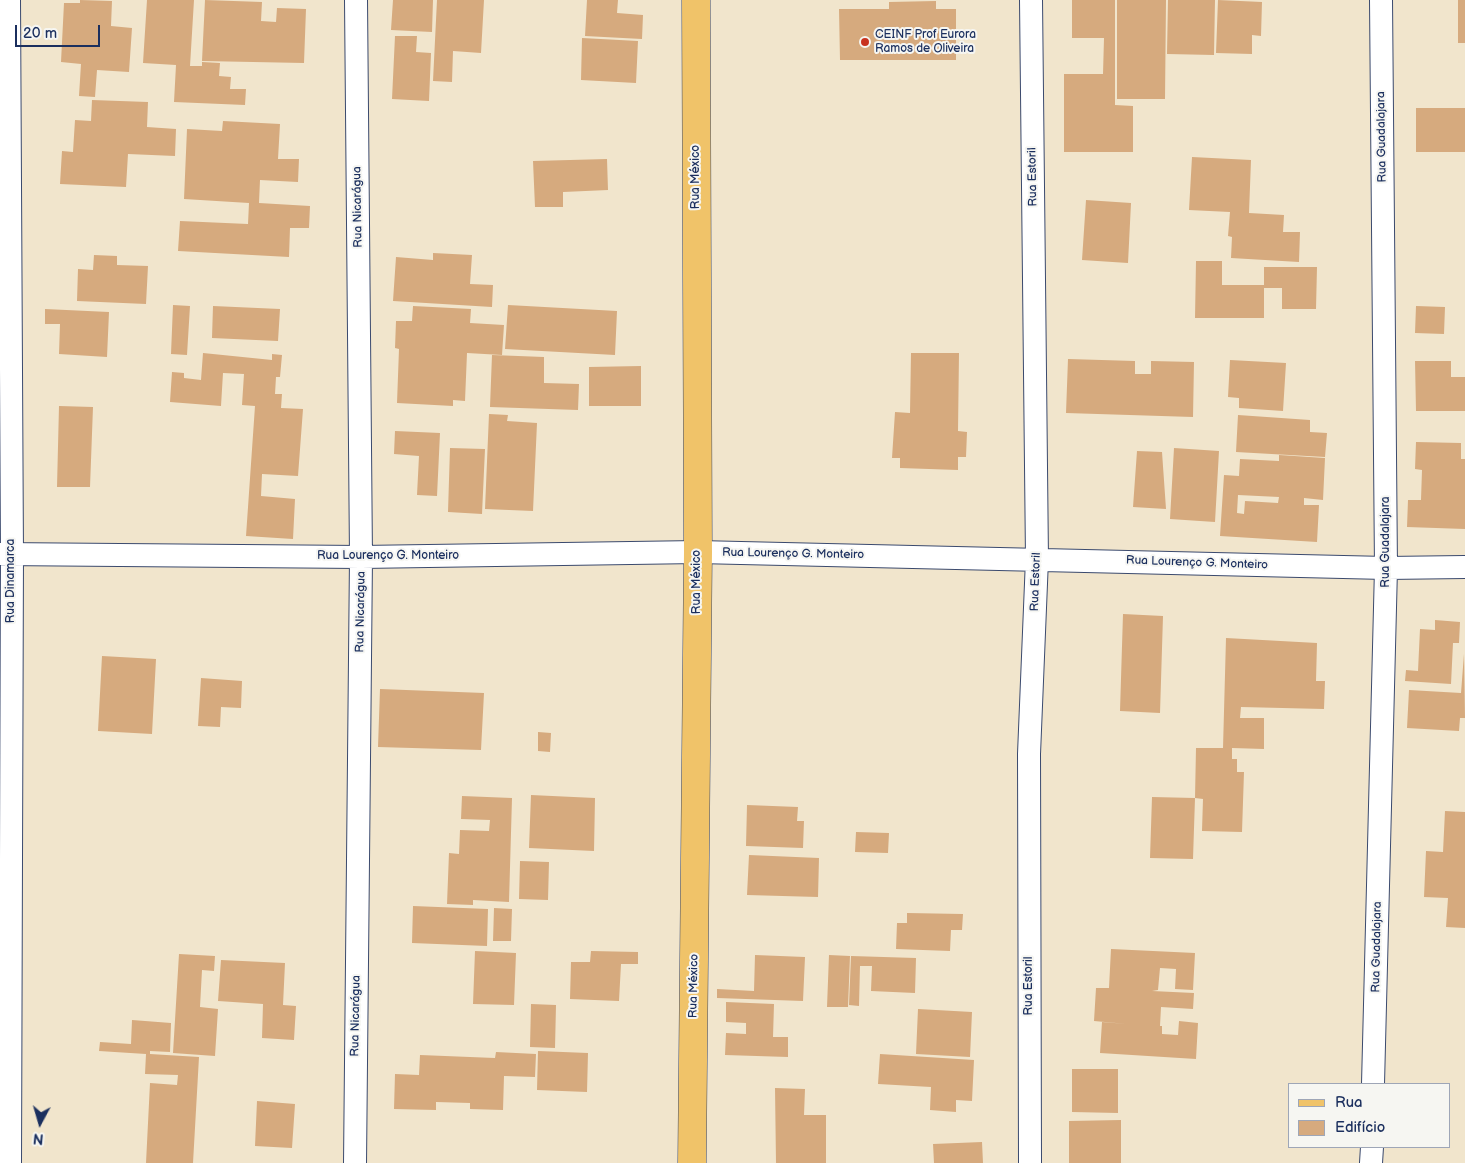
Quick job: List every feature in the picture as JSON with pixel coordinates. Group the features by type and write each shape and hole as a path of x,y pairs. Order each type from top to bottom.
{"main road":[{"name":"Rua México","path":"692,1163 698,552 696,0"}],"street":[{"name":"Rua Dinamarca","path":"9,0 6,554 10,1163"},
{"name":"Rua Nicarágua","path":"355,1163 361,557 356,0"},
{"name":"Rua Estoril","path":"1030,1163 1029,754 1037,558 1031,0"},
{"name":"Rua Guadalajara","path":"1373,1083 1386,568 1381,0"},
{"name":"Rua Lourenço G. Monteiro","path":"6,554 361,557 698,552 1037,558 1386,568 1465,567"},
{"path":"1372,1148 1372,1163"}],"building":[{"path":"80,0 112,1 111,26 132,28 129,72 97,70 95,97 79,96 81,64 61,62 64,3 80,3"},
{"path":"147,0 194,0 190,66 202,66 202,62 220,63 219,76 231,77 230,89 246,89 245,105 174,102 176,65 143,63"},
{"path":"205,0 262,2 261,21 276,22 277,8 306,9 304,63 202,61"},
{"path":"393,0 433,0 432,32 391,30"},
{"path":"437,0 484,0 481,53 453,51 452,82 433,81"},
{"path":"587,0 618,0 617,13 643,15 642,39 585,36"},
{"path":"1072,0 1115,0 1115,105 1133,106 1133,152 1064,152 1064,74 1103,74 1104,38 1072,38"},
{"path":"1117,0 1166,0 1165,99 1117,99"},
{"path":"1168,0 1215,0 1214,55 1167,54"},
{"path":"1218,0 1262,2 1261,36 1252,35 1252,54 1216,53"},
{"path":"1458,0 1465,0 1465,43 1458,43"},
{"path":"936,1 936,9 956,9 956,60 840,60 839,9 889,9 889,2"},
{"path":"395,36 417,36 416,52 431,53 429,101 392,99"},
{"path":"582,38 638,41 636,83 581,80"},
{"path":"92,100 148,102 147,127 176,129 175,156 128,154 126,187 60,184 62,151 73,152 75,120 91,121"},
{"path":"1416,108 1465,108 1465,152 1416,152"},
{"path":"223,121 280,124 278,159 299,159 298,182 260,180 259,203 310,206 309,228 290,228 289,257 178,251 180,221 248,224 249,203 184,199 187,129 222,131"},
{"path":"1192,157 1251,160 1249,213 1284,215 1283,232 1300,232 1299,262 1231,258 1232,237 1228,236 1230,212 1189,210"},
{"path":"607,159 608,190 563,192 563,207 535,207 533,161"},
{"path":"1086,200 1131,203 1128,263 1082,260"},
{"path":"433,253 472,255 470,284 493,285 492,307 393,301 396,257 433,260"},
{"path":"94,255 117,256 117,265 148,266 146,304 77,301 78,269 93,270"},
{"path":"1196,261 1222,261 1222,285 1264,285 1264,267 1317,267 1316,309 1282,309 1282,288 1264,288 1264,318 1195,318"},
{"path":"173,305 190,306 187,355 171,354"},
{"path":"508,305 617,311 615,355 505,349"},
{"path":"213,306 280,309 278,341 212,338"},
{"path":"413,306 471,309 470,323 504,325 502,355 467,353 465,401 453,400 453,406 397,403 399,349 395,348 396,321 412,321"},
{"path":"1416,306 1445,307 1444,334 1415,333"},
{"path":"45,309 109,312 107,357 59,354 60,324 45,324"},
{"path":"203,353 272,360 272,354 282,355 280,377 276,377 275,394 282,394 281,408 303,409 298,476 262,474 261,496 295,499 293,539 246,536 255,406 242,405 244,374 223,373 221,406 170,402 172,372 184,373 184,378 201,380"},
{"path":"911,353 959,353 958,431 967,432 966,457 958,457 958,470 900,468 900,458 892,458 895,412 910,413"},
{"path":"492,355 544,357 544,383 579,384 578,410 490,407"},
{"path":"1068,359 1135,361 1135,374 1151,374 1151,361 1194,362 1193,417 1066,413"},
{"path":"1230,360 1286,363 1283,411 1239,408 1239,398 1228,397"},
{"path":"1415,361 1451,361 1451,377 1465,377 1465,411 1416,411"},
{"path":"641,366 641,406 589,406 589,367"},
{"path":"59,406 93,407 90,487 57,487"},
{"path":"489,414 508,415 507,421 537,423 533,511 485,509"},
{"path":"1238,415 1310,420 1310,432 1327,433 1325,457 1236,452"},
{"path":"395,431 440,433 437,496 417,495 419,456 394,454"},
{"path":"1416,442 1461,443 1461,459 1465,459 1465,529 1407,527 1408,500 1421,500 1422,470 1415,469"},
{"path":"450,448 485,449 482,514 448,512"},
{"path":"1174,448 1219,451 1215,522 1170,519"},
{"path":"1137,451 1162,452 1166,509 1133,507"},
{"path":"1279,455 1325,458 1323,500 1304,498 1304,505 1319,505 1317,542 1220,536 1224,475 1239,476 1240,459 1279,461","holes":["1238,495 1279,497 1278,503 1245,501 1244,514 1237,513"]},
{"path":"1123,614 1163,616 1160,713 1120,711"},
{"path":"1435,620 1460,622 1459,643 1453,643 1451,684 1405,681 1406,670 1418,671 1420,629 1435,630"},
{"path":"1226,638 1317,643 1316,681 1325,681 1324,709 1241,707 1240,718 1264,718 1264,749 1232,748 1232,759 1237,759 1237,772 1244,772 1242,832 1202,831 1203,799 1195,798 1196,748 1223,748"},
{"path":"1464,654 1465,718 1460,718 1459,731 1407,728 1409,690 1461,693"},
{"path":"102,656 156,659 152,734 98,731"},
{"path":"201,678 242,681 241,708 221,707 220,727 198,726"},
{"path":"380,689 484,693 481,750 378,747"},
{"path":"538,732 551,733 550,752 538,751"},
{"path":"531,795 595,798 594,851 529,848"},
{"path":"462,796 512,798 509,902 473,900 473,905 447,904 449,853 459,854 460,830 489,831 490,820 461,819"},
{"path":"1152,797 1195,798 1193,859 1150,858"},
{"path":"747,805 798,807 797,821 804,821 803,848 746,846"},
{"path":"1445,811 1465,812 1465,928 1446,927 1448,898 1424,897 1426,851 1443,852"},
{"path":"856,832 889,833 888,853 855,852"},
{"path":"749,855 819,858 818,897 747,895"},
{"path":"520,861 549,862 548,900 519,899"},
{"path":"413,906 488,909 487,946 412,943"},
{"path":"494,908 512,909 511,941 493,941"},
{"path":"907,913 963,914 962,930 951,930 950,951 896,949 897,923 907,923"},
{"path":"1111,949 1195,953 1193,990 1175,989 1176,969 1160,968 1158,990 1152,991 1194,993 1193,1009 1161,1007 1160,1026 1162,1026 1162,1034 1178,1035 1179,1021 1198,1023 1196,1059 1100,1053 1102,1022 1127,1024 1094,1021 1096,988 1109,988"},
{"path":"475,951 516,953 514,1005 473,1004"},
{"path":"591,951 638,952 638,964 621,964 619,1001 570,999 571,962 590,962"},
{"path":"179,954 215,956 214,971 202,970 200,1007 218,1009 215,1056 173,1053"},
{"path":"755,955 805,957 803,1001 717,998 717,989 754,991"},
{"path":"829,955 850,956 848,1007 827,1007"},
{"path":"851,956 916,958 915,993 871,991 872,966 860,966 859,1006 849,1005"},
{"path":"221,960 285,963 283,1005 296,1006 294,1040 262,1038 263,1004 218,1001"},
{"path":"726,1002 774,1004 773,1037 788,1037 788,1057 725,1055 726,1033 746,1034 746,1023 726,1022"},
{"path":"531,1004 556,1005 555,1048 530,1047"},
{"path":"918,1009 972,1012 970,1057 916,1054"},
{"path":"132,1020 171,1023 170,1052 150,1051 150,1054 199,1057 193,1163 146,1163 150,1083 177,1085 178,1075 145,1074 146,1054 99,1051 100,1042 131,1044"},
{"path":"538,1051 588,1053 587,1092 537,1090"},
{"path":"496,1052 536,1054 535,1077 504,1076 503,1110 470,1109 470,1103 436,1102 436,1110 394,1109 395,1074 419,1075 420,1055 495,1058"},
{"path":"880,1054 974,1060 972,1101 956,1100 956,1112 930,1110 931,1087 878,1084"},
{"path":"1072,1069 1118,1069 1118,1113 1072,1112"},
{"path":"775,1088 805,1089 804,1115 826,1115 826,1163 776,1163"},
{"path":"257,1101 295,1104 292,1148 255,1146"},
{"path":"1121,1120 1121,1163 1069,1163 1069,1121"},
{"path":"982,1142 983,1163 934,1163 933,1144"}],"place":[{"name":"CEINF Prof Eurora Ramos de Oliveira","path":"865,42"}]}
